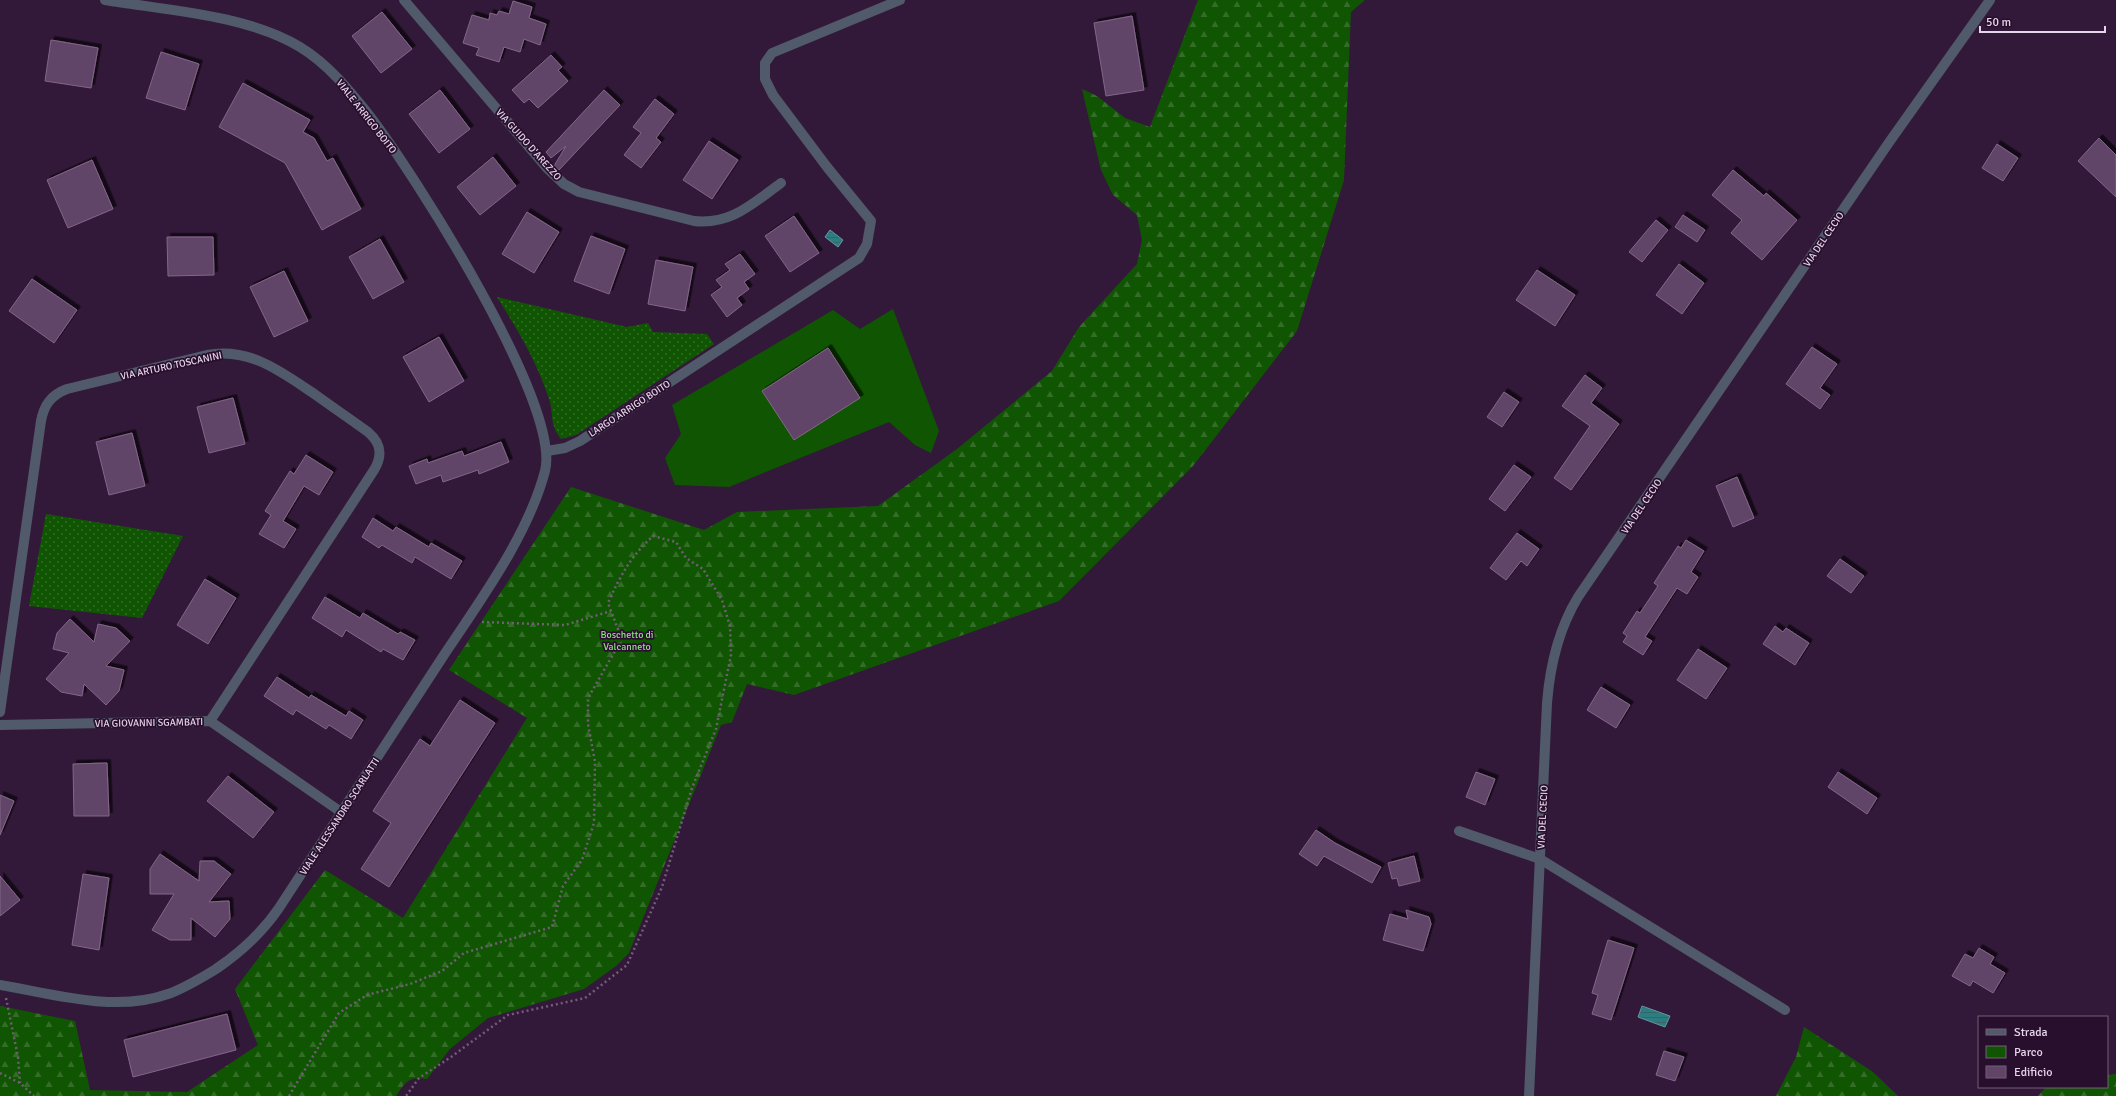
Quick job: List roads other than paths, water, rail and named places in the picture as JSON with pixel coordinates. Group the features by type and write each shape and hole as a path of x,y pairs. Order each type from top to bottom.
{"street":[{"name":"VIALE ARRIGO BOITO","path":"105,0 171,5 267,31 297,45 320,61 354,97 388,142 431,207 477,286 498,324 518,366 542,430 547,451"},
{"name":"VIA GUIDO D'AREZZO","path":"404,0 548,168 564,184 579,192 694,221 716,221 736,214 781,184"},
{"name":"LARGO ARRIGO BOITO","path":"547,451 565,448 580,441 859,258 867,244 871,221 827,167 773,95 765,79 765,63 772,53 900,0"},
{"name":"VIA DEL CECIO","path":"1529,1096 1548,693 1554,651 1566,619 1578,597 1885,147 1990,0"},
{"name":"VIA ARTURO TOSCANINI","path":"0,712 41,421 47,403 54,395 67,389 207,355 226,353 251,358 281,372 368,432 377,441 380,452 374,470 210,721"},
{"name":"VIALE ALESSANDRO SCARLATTI","path":"2,985 69,997 116,1001 152,999 179,990 226,962 259,934 279,908 496,575 524,524 543,477 547,451"},
{"name":"VIA GIOVANNI SGAMBATI","path":"0,725 210,721 341,812"},
{"path":"1459,831 1540,859 1785,1010"}],"park label":[{"name":"Boschetto di Valcanneto","path":"627,640"}]}
